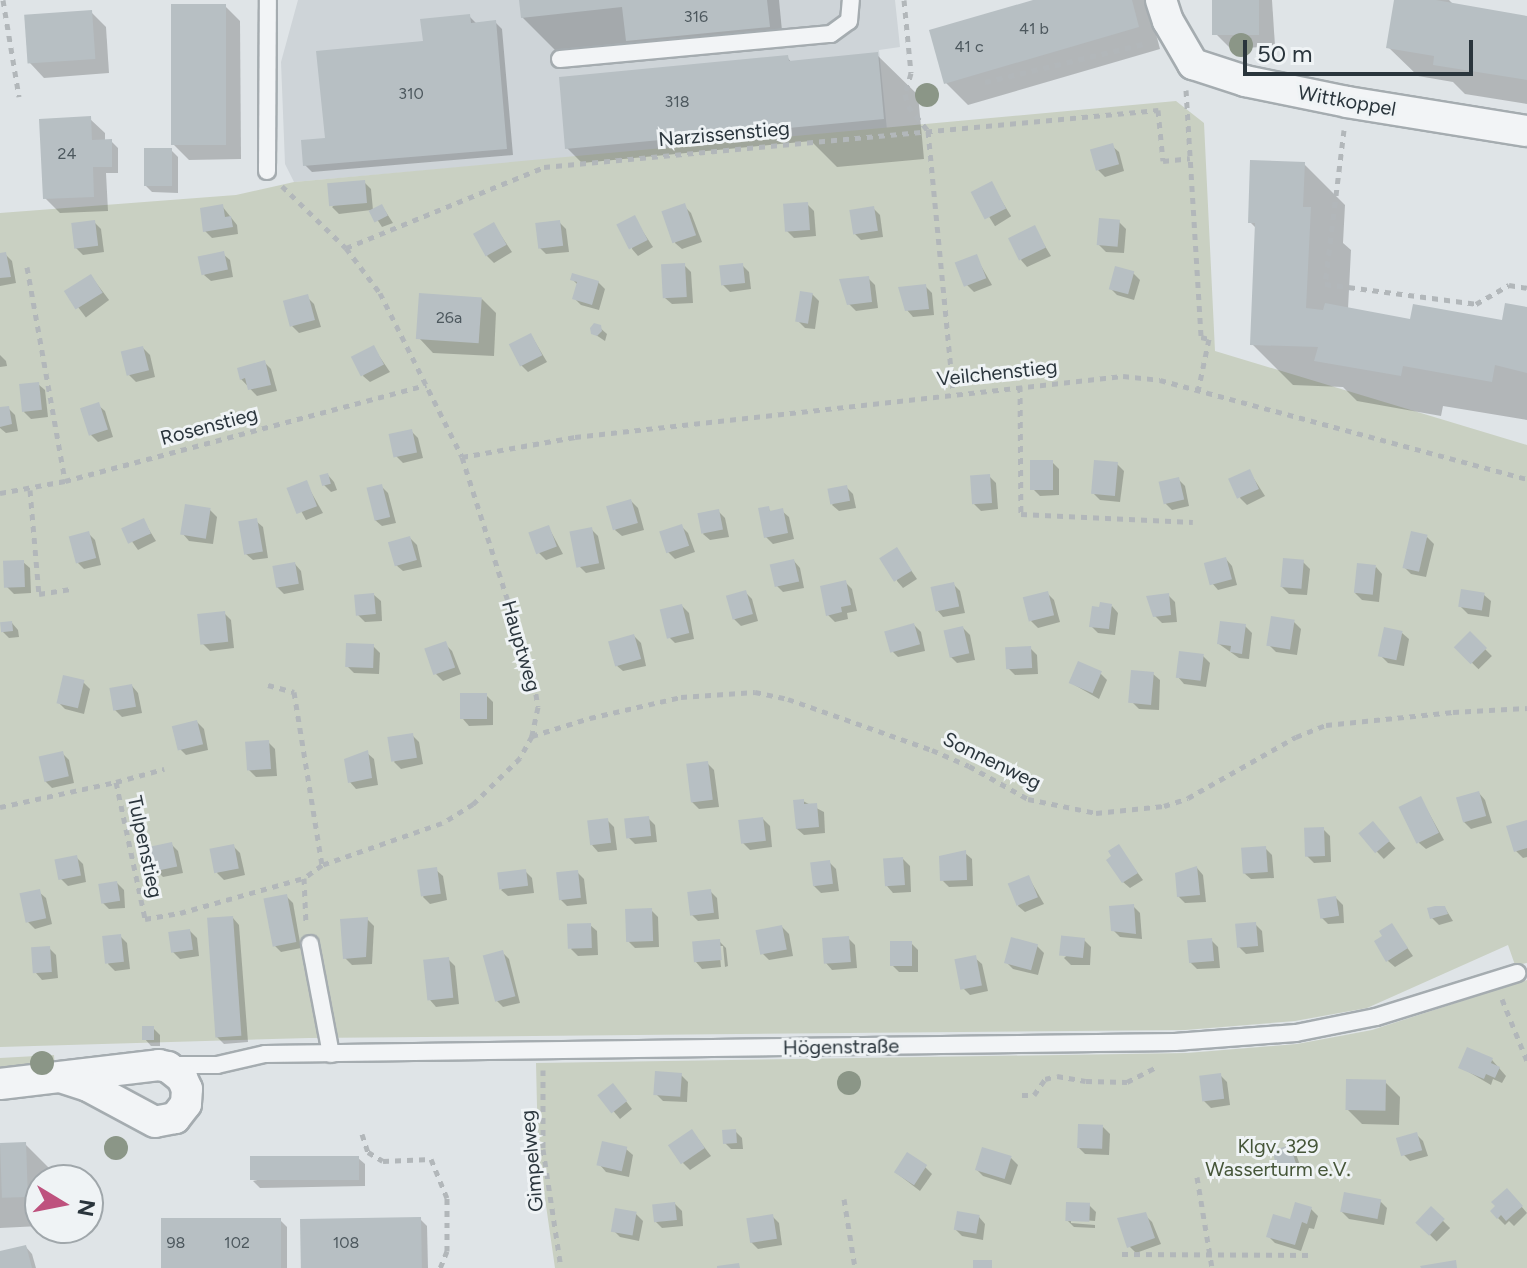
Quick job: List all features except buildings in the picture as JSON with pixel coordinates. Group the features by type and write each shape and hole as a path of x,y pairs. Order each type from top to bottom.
{"street":[{"path":"1161,0 1173,31 1193,64"},
{"name":"Wittkoppel","path":"1193,64 1245,81 1347,102 1527,131"},
{"name":"Högenstraße","path":"0,1084 159,1065 178,1073 187,1089 186,1104 180,1113 163,1122 147,1119 88,1086 63,1078"}],"lane":[{"path":"267,171 268,0"},
{"path":"560,59 831,34 849,21 851,0"},
{"path":"310,944 331,1054"},
{"name":"Högenstraße","path":"159,1065 217,1065 265,1054 1175,1042 1296,1033 1376,1017 1517,973"}],"path":[{"path":"3,0 19,97"},
{"path":"904,0 911,73 905,94 908,106 928,131 953,393"},
{"path":"985,82 1152,42 1173,31"},
{"path":"1193,64 1185,75 1201,337 1209,339 1198,391"},
{"path":"1347,102 1325,284 1476,304 1509,285 1527,288"},
{"name":"Narzissenstieg","path":"346,248 544,167 1158,110 1163,161 1190,158"},
{"name":"Hauptweg","path":"267,171 346,248 380,293 462,457 534,682 538,707 532,736 503,777 473,804 442,823 322,865 304,878"},
{"path":"27,267 65,481"},
{"name":"Veilchenstieg","path":"462,457 575,437 1123,376 1160,380 1527,479"},
{"name":"Rosenstieg","path":"0,493 30,490 426,385"},
{"path":"1020,386 1021,514 1193,522"},
{"path":"30,490 39,594 71,589"},
{"path":"268,685 294,692 322,865"},
{"name":"Sonnenweg","path":"532,736 590,718 681,697 755,692 788,699 932,750 969,766 1028,799 1096,813 1164,806 1188,798 1296,737 1326,725 1527,708"},
{"path":"116,782 164,769"},
{"name":"Tulpenstieg","path":"0,807 116,782 145,919 180,913 304,878"},
{"path":"304,878 303,903 310,944"},
{"path":"1504,1004 1527,1061"},
{"path":"1022,1095 1034,1095 1045,1079 1057,1076 1108,1083 1143,1077 1159,1065 1175,1042"},
{"name":"Gimpelweg","path":"543,1051 543,1149 561,1268"},
{"path":"362,1134 368,1152 383,1161 431,1159 447,1198 447,1251 440,1268"},
{"path":"1197,1177 1212,1268"},
{"path":"844,1199 855,1268"},
{"path":"1122,1254 1313,1255"}],"shaded area":[{"path":"298,0 895,0 900,47 879,50 887,130 294,182 285,164 281,62"}],"green space":[{"path":"1176,101 1204,123 1215,351 1527,445 1527,963 1515,965 1508,945 1367,1008 1295,1021 1185,1030 309,1038 0,1047 0,213 236,195 294,182"},
{"name":"Klgv. 329 Wasserturm e.V.","path":"1527,980 1527,1268 555,1268 538,1150 536,1063 1187,1053 1297,1044 1372,1030"},
{"path":"54,1055 55,1068 0,1073 0,1058"}]}
